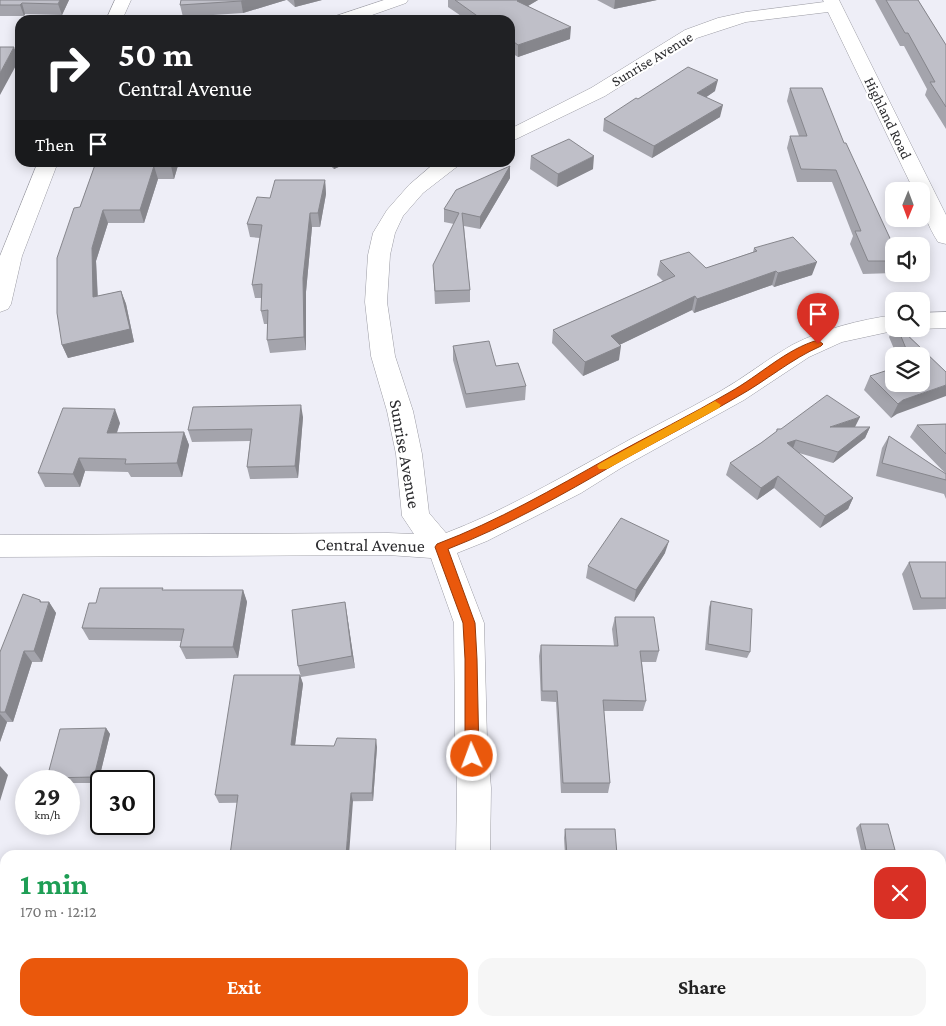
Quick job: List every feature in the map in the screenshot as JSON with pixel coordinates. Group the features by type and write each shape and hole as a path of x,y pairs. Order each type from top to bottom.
{"street":[{"path":"116,15 123,0"},
{"path":"356,15 400,0"},
{"name":"Sunrise Avenue","path":"515,134 598,92 691,34 724,22 746,17 832,3"},
{"name":"Highland Road","path":"832,3 946,236"},
{"path":"0,304 11,256 46,167"},
{"name":"Sunrise Avenue","path":"443,167 416,189 394,214 384,233 378,255 376,302 383,356 400,412 409,454 416,516 441,547 469,623 471,740 474,788 473,850"},
{"path":"930,321 946,320"},
{"name":"Central Avenue","path":"0,546 388,544 441,547 478,533 571,486 612,461 735,394 801,351 835,336 885,324"}],"building":[{"path":"0,0 60,0 58,4 22,3 20,5 0,5"},
{"path":"181,0 245,0 180,5"},
{"path":"455,0 518,0 571,27 518,45 515,43 515,15 476,15"},
{"path":"886,0 918,0 946,45 946,107 930,82 935,82 908,33 905,33"},
{"path":"0,47 14,47 0,73"},
{"path":"688,67 718,80 697,93 723,105 654,146 604,119 636,98 638,99"},
{"path":"790,88 822,88 844,143 846,143 889,237 885,237 885,261 868,261 855,231 861,231 836,170 801,169 790,136 807,136"},
{"path":"569,139 594,156 558,174 531,156"},
{"path":"94,167 154,167 140,210 103,210 92,248 93,297 121,291 130,329 62,345 57,313 57,258 74,208 80,207"},
{"path":"509,167 480,217 462,213 470,290 435,291 433,265 459,213 444,209 456,190"},
{"path":"275,180 325,180 318,213 310,213 303,278 304,337 267,340 268,310 261,311 262,284 252,285 262,225 247,224 257,197 270,198"},
{"path":"793,237 817,262 778,273 776,271 697,299 695,296 611,336 621,346 585,362 553,330 675,276 660,261 689,252 706,268 757,251 754,248"},
{"path":"901,337 909,337 920,347 905,347"},
{"path":"489,341 496,366 518,363 526,386 466,394 453,346"},
{"path":"930,357 946,372 946,385 930,391"},
{"path":"885,371 885,391 870,376"},
{"path":"886,392 926,392 903,400 898,404"},
{"path":"827,395 860,417 830,427 870,427 838,452 796,440 787,443 853,498 825,516 778,476 761,488 730,463"},
{"path":"301,405 295,466 247,467 252,429 188,430 193,407"},
{"path":"63,408 115,409 107,433 184,432 177,463 125,464 126,459 79,458 73,474 38,473"},
{"path":"946,424 946,454 917,425"},
{"path":"889,436 946,474 946,480 882,463"},
{"path":"621,518 669,541 636,590 588,566"},
{"path":"909,562 946,562 946,598 921,598"},
{"path":"100,588 243,590 233,647 180,647 184,629 82,628 89,603 96,603"},
{"path":"23,594 40,600 40,602 49,602 34,651 24,651 5,712 0,712 0,652"},
{"path":"711,601 752,609 750,652 708,644"},
{"path":"345,602 352,656 298,666 292,610"},
{"path":"615,617 654,617 659,651 640,651 646,701 603,700 610,783 563,783 557,691 542,691 541,645 618,646"},
{"path":"234,675 300,675 291,745 334,746 337,738 376,739 372,793 351,793 346,850 231,850 238,795 215,795"},
{"path":"106,728 96,770 90,770 90,777 80,777 80,770 49,770 60,729"},
{"path":"860,824 888,824 895,850 866,850"},
{"path":"565,829 615,829 617,850 567,850"}],"slow traffic":[{"path":"603,466 715,405"}],"route":[{"path":"472,756 469,623 441,547 478,533 571,486 612,461 735,394 801,351 818,344"}]}
